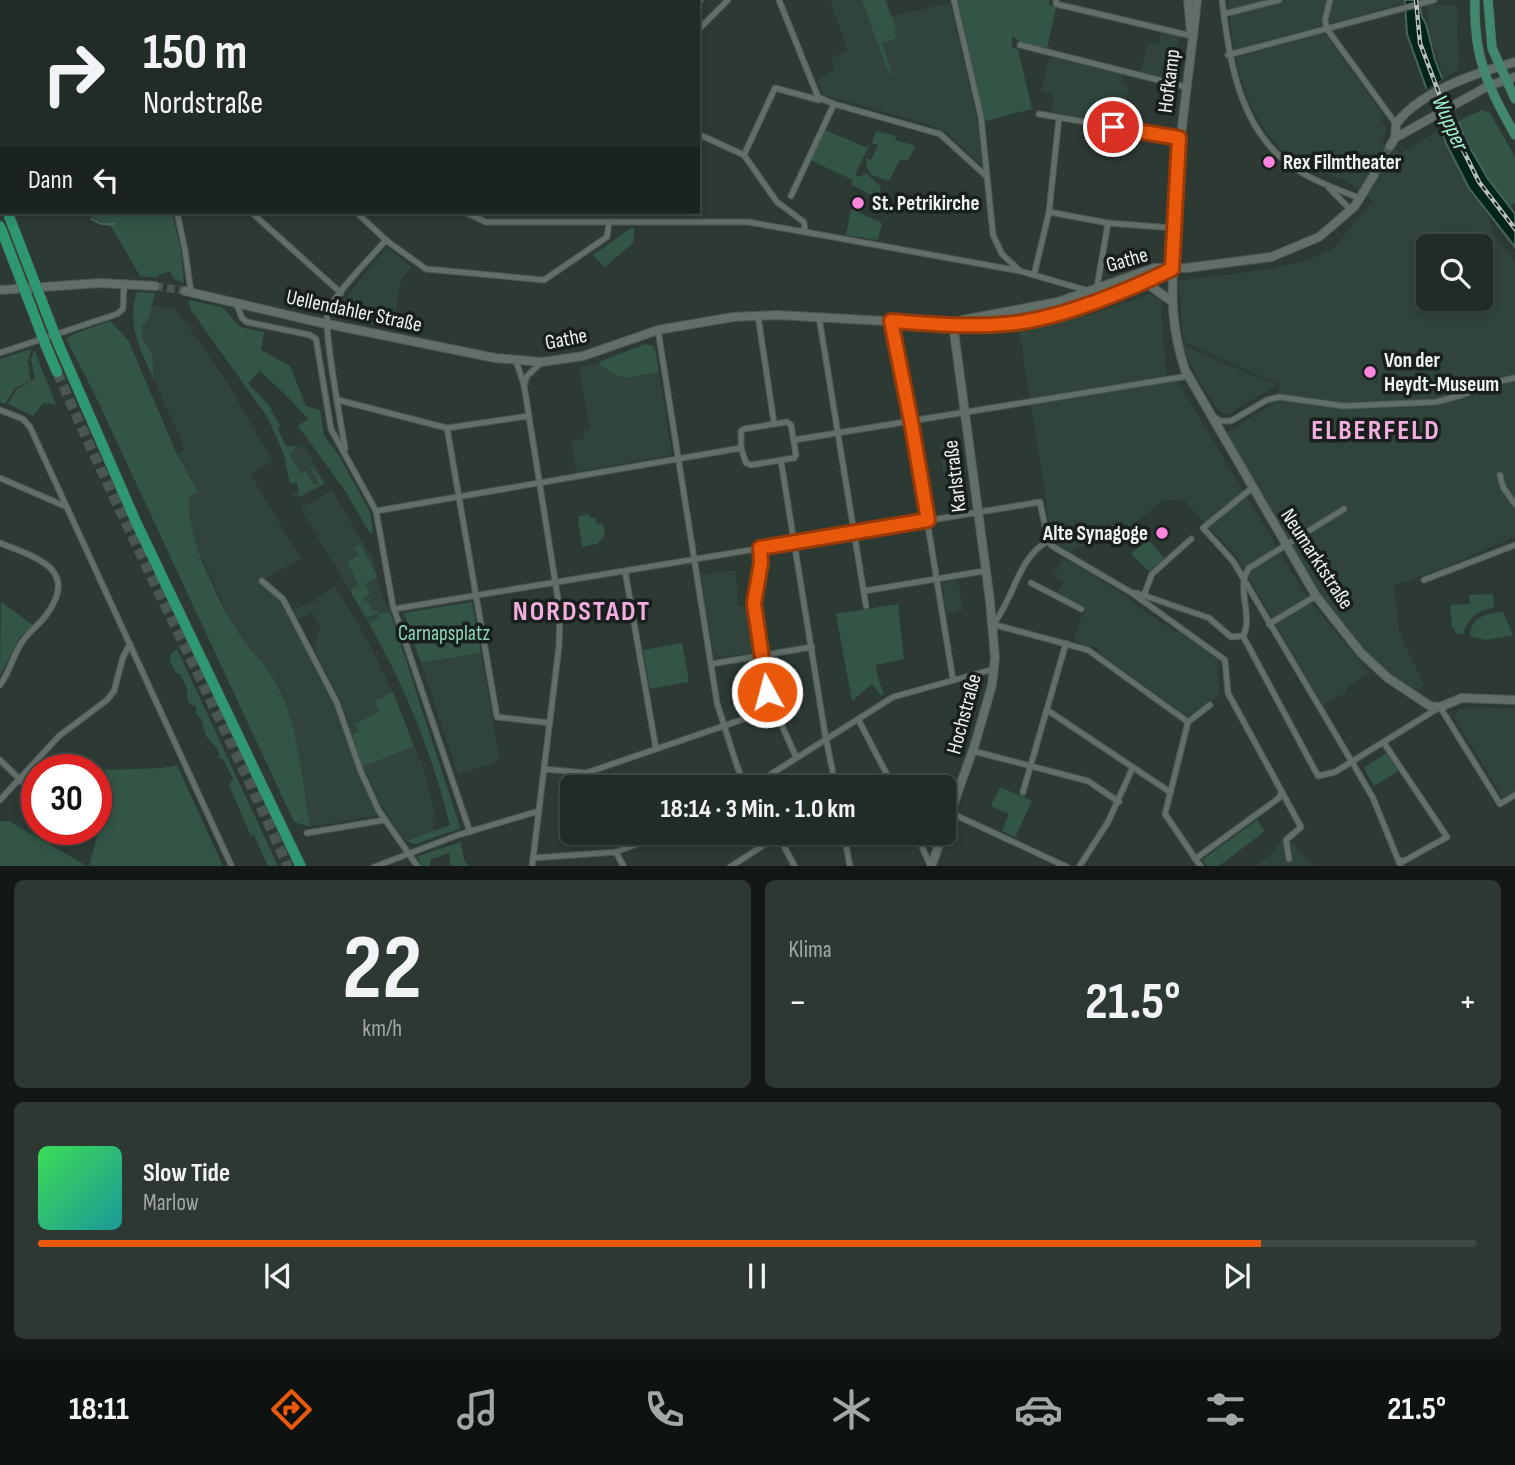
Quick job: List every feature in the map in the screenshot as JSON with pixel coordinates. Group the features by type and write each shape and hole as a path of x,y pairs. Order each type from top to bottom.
{"highway":[{"path":"8,214 58,343 136,522 300,866"},
{"path":"0,226 57,372"}],"main road":[{"name":"Hofkamp","path":"1188,0 1192,36"},
{"name":"Hofkamp","path":"1188,376 1175,340 1171,301 1179,138 1197,0"},
{"path":"1475,0 1477,43 1483,70 1488,86 1515,135"},
{"path":"1488,0 1490,39 1498,65 1515,99"},
{"path":"1390,146 1395,138 1396,124 1408,111 1447,87 1483,70 1515,62"},
{"path":"1395,138 1488,86 1515,77"},
{"path":"1172,269 1271,257 1319,237 1351,210 1374,175"},
{"name":"Gathe","path":"953,324 1048,305 1154,268 1172,269"},
{"name":"Gathe","path":"516,361 542,362 583,356 658,330 720,318 758,315 953,324 1015,323 1066,311 1172,269"},
{"path":"1143,281 1171,301"},
{"path":"0,290 124,283 155,286"},
{"path":"1097,288 1108,289 1105,297"},
{"name":"Uellendahler Straße","path":"188,292 327,324 516,361"},
{"name":"Karlstraße","path":"953,324 992,624"},
{"name":"Neumarktstraße","path":"1188,376 1316,596 1361,653 1388,678 1422,702 1440,707"},
{"name":"Hochstraße","path":"956,799 992,685 992,624"},
{"path":"1440,707 1462,698 1515,700"},
{"name":"Hochstraße","path":"931,866 939,845"}],"street":[{"path":"700,28 728,0"},
{"path":"779,0 818,97 823,101"},
{"path":"954,0 981,117 991,223 996,245 1020,271"},
{"path":"1222,0 1228,55 1245,105 1266,141 1296,170 1326,186 1360,199"},
{"path":"1224,14 1279,0"},
{"path":"1330,0 1325,20 1327,29 1396,124"},
{"path":"1228,55 1431,1"},
{"path":"1056,2 1192,36"},
{"path":"1020,45 1186,87"},
{"path":"744,155 775,88 940,134 986,176"},
{"path":"791,196 834,104"},
{"path":"1039,114 1179,138"},
{"path":"1034,275 1049,212 1059,118"},
{"path":"700,135 744,155 777,202 804,222 806,232"},
{"path":"1326,186 1351,210"},
{"path":"1049,212 1108,223 1174,228"},
{"path":"179,214 188,292"},
{"path":"253,214 341,293"},
{"path":"358,214 386,240 426,269 544,280 607,237 609,222"},
{"path":"468,214 486,222 748,222 1020,271 1097,288 1108,223"},
{"path":"346,454 327,324 329,309 386,240"},
{"path":"0,352 117,314 123,309 124,283"},
{"path":"236,303 242,318 247,322 310,335 316,339 331,429 376,511 394,608 470,832"},
{"path":"758,315 774,424"},
{"path":"819,317 866,606"},
{"path":"891,321 911,421 953,680"},
{"path":"658,330 717,703 744,775"},
{"path":"516,361 524,385 555,582 560,631 531,866"},
{"path":"524,385 527,376 542,362"},
{"path":"794,440 1188,376"},
{"path":"1208,412 1220,421 1231,421 1267,400 1279,397 1344,406 1436,402 1491,383 1515,378"},
{"path":"338,400 447,428 529,416"},
{"path":"0,410 26,422 232,866"},
{"path":"788,422 794,440 794,458 751,465 743,458 739,436 744,429 788,422"},
{"path":"447,428 497,717 550,723"},
{"path":"376,511 741,448"},
{"path":"780,461 834,775"},
{"path":"1500,475 1503,486 1515,504"},
{"path":"0,478 67,507"},
{"path":"1252,488 1203,528 1233,561 1352,762 1373,798 1400,863 1447,837 1384,743"},
{"path":"394,608 1040,502 1048,541 1052,545 1132,593 1209,618 1231,637 1243,636"},
{"path":"1243,636 1247,627 1244,579 1249,568 1344,509"},
{"path":"1144,595 1152,574 1191,539"},
{"path":"992,624 1003,613 1018,576 1048,541"},
{"path":"0,543 44,561 53,569 58,582 51,609 19,645 0,685"},
{"path":"1424,580 1515,545"},
{"path":"760,548 761,563 754,603 767,692 796,757"},
{"path":"625,571 656,749"},
{"path":"864,591 984,571"},
{"path":"1018,576 1081,609"},
{"path":"262,580 283,599 337,703 361,772 385,820 418,866"},
{"path":"1132,593 1135,598 1226,663 1228,693 1301,827 1286,841 1289,859"},
{"path":"1269,624 1316,596"},
{"path":"992,624 1088,650 1188,722"},
{"path":"1243,636 1315,773 1321,776 1330,775 1440,707 1500,804 1515,795"},
{"path":"1023,792 1066,643"},
{"path":"0,800 60,736 107,700 114,691 123,657 130,644"},
{"path":"711,664 812,647"},
{"path":"768,775 893,697 994,669"},
{"path":"1200,866 1166,818 1188,722 1210,705"},
{"path":"544,769 586,773 773,709"},
{"path":"1047,710 1170,792"},
{"path":"858,719 887,775"},
{"path":"973,751 1088,781 1119,802"},
{"path":"0,760 20,779"},
{"path":"1079,866 1119,802 1133,767"},
{"path":"1195,859 1279,798 1281,793"},
{"path":"374,866 539,811"},
{"path":"956,815 1068,866"},
{"path":"520,816 537,821"},
{"path":"307,833 385,820"},
{"path":"533,858 616,852 634,845"},
{"path":"730,866 763,845"},
{"path":"783,845 795,866"},
{"path":"846,845 850,866"},
{"path":"921,845 931,866"},
{"path":"616,852 624,866"}],"shaded area":[{"path":"830,0 886,0 892,16 950,3 977,119 982,165 946,132 824,95 817,80 834,70 831,59 847,49"},
{"path":"1228,0 1405,0 1405,3 1234,50"},
{"path":"1427,5 1457,5 1459,69 1444,78 1430,35"},
{"path":"1161,31 1179,35 1174,79 1140,72 1148,42 1158,44"},
{"path":"1325,33 1385,117 1381,121 1387,130 1382,142 1401,153 1441,129 1458,170 1489,217 1494,235 1515,262 1515,537 1436,571 1394,585 1399,631 1424,685 1416,690 1394,676 1363,648 1317,589 1226,433 1280,399 1279,384 1183,342 1179,281 1271,269 1305,261 1332,250 1373,201 1345,180 1308,168 1289,158 1266,133 1248,100 1236,58"},
{"path":"1050,57 1123,75 1121,84 1129,87 1123,109 1115,107 1112,123 1051,112 1054,94 1041,91"},
{"path":"387,247 411,267 402,278 392,328 349,319 352,308 343,301"},
{"path":"1149,294 1161,300 1166,373 1180,385 1306,596 1369,672 1347,688 1345,693 1323,706 1237,557 1184,500 1163,501 1116,537 1070,551 1059,545 1050,526 1019,330 1092,314"},
{"path":"153,305 177,310 226,381 273,461 251,475 301,559 261,581 282,601 334,702 358,772 377,816 310,827 293,732 278,686 236,631 192,537 189,496 198,490 177,454 185,450 154,380 152,353 143,339 142,327"},
{"path":"1181,343 1277,385 1233,413 1224,414 1219,411 1199,381"},
{"path":"599,362 619,375 659,372 672,455 576,472 571,441 584,439 583,431 590,430 579,368"},
{"path":"959,441 963,477 944,479 940,444"},
{"path":"303,444 326,483 295,498 292,493 298,491 297,483 290,484 284,455"},
{"path":"332,490 373,560 380,591 392,617 414,683 404,687 300,508"},
{"path":"1064,558 1128,597 1137,606 1218,659 1220,696 1187,716 1100,654 1098,648 1073,641 1085,608 1056,593 1064,582 1056,578 1058,574 1053,572"},
{"path":"736,570 738,606 749,605 757,652 714,658 701,575"},
{"path":"958,580 963,610 947,614 942,583"},
{"path":"336,587 368,641 393,692 375,701 380,712 352,734 345,710 314,648 320,626 312,612 297,621 292,611 313,600 317,602 316,598"},
{"path":"481,653 500,760 458,775 421,663"},
{"path":"1515,708 1515,791 1503,798 1454,717 1459,709"},
{"path":"414,746 424,769 436,818 432,819 434,831 406,841 383,809 363,767"},
{"path":"1297,827 1300,833 1290,841 1315,866 1256,866 1278,848 1276,845"}],"green space":[{"path":"862,0 885,0 896,28 896,39 882,43 892,73 889,74"},
{"path":"958,0 1050,0 1049,5 1056,7 1047,49 1021,42 1012,36 1012,48 1018,49 1032,109 985,121"},
{"path":"1482,110 1490,113 1515,157 1515,203 1509,207 1478,164 1458,121"},
{"path":"825,130 865,147 869,146 855,175 861,177 866,173 881,187 878,199 851,184 853,180 810,160"},
{"path":"876,131 896,136 895,140 916,146 908,160 900,160 889,181 872,175 867,168 866,158 871,160 878,145 872,143"},
{"path":"851,209 882,223 878,240 846,235"},
{"path":"87,214 172,214 181,251 184,283 174,279 170,271 156,278 140,276 112,228"},
{"path":"634,228 634,242 605,267 593,255"},
{"path":"137,292 155,293 149,317 142,327 143,339 152,353 154,380 134,326"},
{"path":"188,300 222,307 240,327 264,332 261,350 290,366 306,406 320,410 324,435 339,456 370,512 373,533 369,532 346,492 298,426 308,419 260,371 248,383 272,409 286,446 297,447 289,453 301,474 306,471 314,485 319,483 311,468 314,469 324,484 300,497 297,482 290,483 284,455 268,418 191,310"},
{"path":"110,321 128,340 177,454 198,491 189,497 189,512 197,547 212,584 237,631 274,679 285,703 299,756 310,827 294,822 95,395 66,339"},
{"path":"645,344 655,349 659,372 618,377 599,362"},
{"path":"31,349 28,362 31,381 15,388 5,404 0,402 0,359"},
{"path":"34,350 56,404 43,403 33,416 8,404 16,390 35,379 31,360"},
{"path":"589,514 590,518 595,518 597,524 603,523 605,536 597,544 582,547 578,519 579,516"},
{"path":"1148,539 1164,558 1149,571 1131,554"},
{"path":"360,544 377,576 365,584 370,594 363,598 365,602 368,601 373,612 390,612 460,827 415,844 406,841 450,825 435,772 416,721 395,672 369,623 379,617 377,614 366,617 350,591 359,585 347,562 359,555 353,548"},
{"path":"1493,594 1494,608 1474,616 1463,634 1455,633 1450,605 1470,604 1469,595"},
{"path":"1,602 33,625 20,637 0,675"},
{"name":"Carnapsplatz","path":"472,602 481,653 421,663 404,613"},
{"path":"898,604 904,659 876,665 884,694 880,695 872,684 852,701 836,614"},
{"path":"1503,612 1513,635 1486,640 1470,636 1473,624 1480,617"},
{"path":"682,643 689,682 650,689 643,650"},
{"path":"177,649 278,866 268,866 254,835 251,836 229,785 233,779 223,759 219,758 219,751 206,736 196,707 188,702 187,688 170,661 170,655"},
{"path":"740,683 744,694 763,691 768,707 743,715 733,687"},
{"path":"393,692 414,746 363,767 352,734 358,731 355,724 379,712 375,701"},
{"path":"1386,753 1398,771 1374,786 1364,768"},
{"path":"177,765 223,866 89,866 95,845 112,845 112,770"},
{"path":"1000,787 1026,796 1025,798 1032,801 1015,837 1002,831 1009,814 991,806"},
{"path":"1257,820 1265,831 1219,866 1207,866 1202,860"},
{"path":"0,821 9,821 21,828 21,845 51,845 87,866 0,866"},
{"path":"461,842 464,860 469,866 451,866 449,853 431,859 430,866 421,866 418,856"}],"water":[{"name":"Wupper","path":"1405,0 1422,0 1422,17 1435,60 1466,141 1488,179 1515,214 1515,247 1469,188 1446,143 1407,34"}],"pier":[{"path":"1444,78 1459,121 1440,128 1426,89"}],"waterway":[{"path":"91,219 102,224 115,224"}],"tunnel":[{"path":"1374,175 1390,146"},
{"path":"155,286 185,291"},
{"path":"57,372 288,866"}],"railway":[{"path":"1416,0 1420,43 1452,128 1479,182 1515,229"}],"place":[{"name":"Rex Filmtheater","path":"1269,162"},
{"name":"St. Petrikirche","path":"858,203"},
{"name":"Von der Heydt-Museum","path":"1370,372"},
{"name":"Alte Synagoge","path":"1162,533"}],"district":[{"name":"ELBERFELD","path":"1376,430"},
{"name":"NORDSTADT","path":"582,611"}],"route":[{"path":"767,692 754,603 761,563 760,548 928,520 891,321 1015,323 1081,307 1172,269 1179,138 1113,127"}]}
